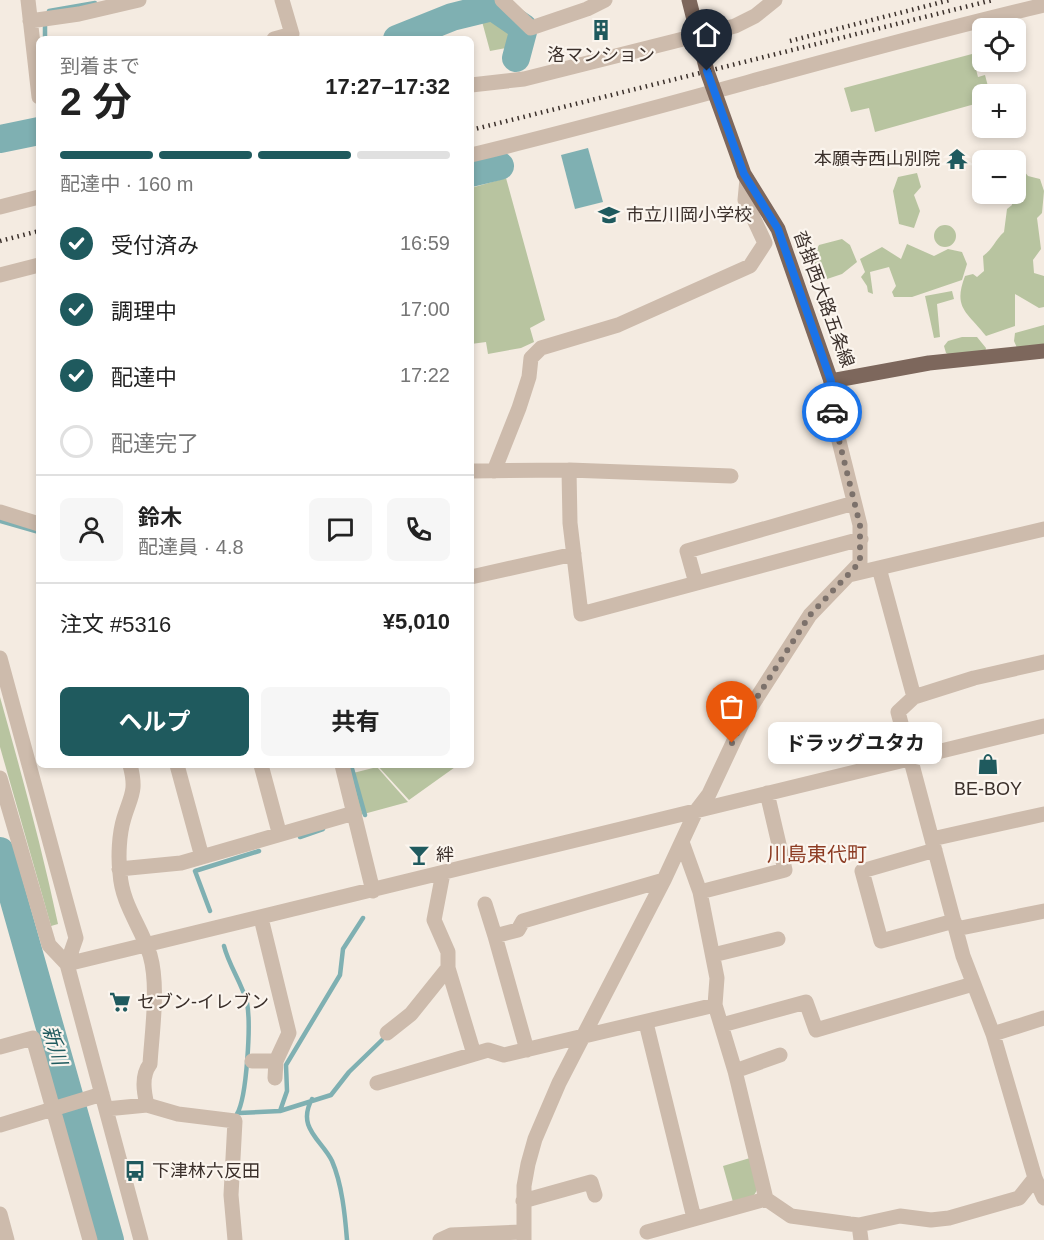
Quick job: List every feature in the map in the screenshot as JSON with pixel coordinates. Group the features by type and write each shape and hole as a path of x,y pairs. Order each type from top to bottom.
{"main road":[{"name":"沓掛西大路五条線","path":"689,0 707,71 747,179 778,229 831,381 929,363 1044,351"}],"street":[{"path":"28,0 41,20 41,36"},
{"path":"41,20 139,0"},
{"path":"282,0 292,34 285,36"},
{"path":"502,0 531,28 606,0"},
{"path":"474,85 524,79 735,26 755,16 775,0"},
{"path":"474,153 589,127 715,90 1044,5"},
{"path":"494,471 519,408 529,377 531,358 541,348 618,325 750,266 765,243 745,200 747,179"},
{"path":"0,207 36,197"},
{"path":"0,275 36,265"},
{"path":"440,1240 451,1235 523,1236 524,1201 535,1139 559,1083 585,1037 696,811 709,794 747,713 810,615 860,562 861,538 828,398 831,381"},
{"path":"569,470 570,523 581,614 861,538"},
{"path":"474,471 569,470 731,476"},
{"path":"696,583 687,551 854,503"},
{"path":"0,512 36,523"},
{"path":"849,575 1044,529"},
{"path":"474,576 574,554"},
{"path":"879,568 914,697"},
{"path":"0,658 76,938 67,964"},
{"path":"1044,662 974,678 914,697 898,712 955,925 993,1034 1035,1178 1044,1198"},
{"path":"67,964 1044,726"},
{"path":"130,768 133,797 123,820 119,869 121,889 130,915 147,945 155,995 150,1065 146,1070 144,1089 147,1106"},
{"path":"178,768 202,856"},
{"path":"262,768 279,832"},
{"path":"343,768 374,891"},
{"path":"0,778 49,945 67,964 141,1240"},
{"path":"700,892 785,870 767,794"},
{"path":"119,869 181,863 279,832 354,813"},
{"path":"1044,814 934,844 862,872 881,941 955,925 1044,910"},
{"path":"682,842 700,892 717,978 715,1005 735,1071 766,1199 791,1216 860,1233 900,1216 939,1219 1019,1198 1026,1193 1035,1178"},
{"path":"443,873 434,920 447,952 448,968 474,1054"},
{"path":"495,936 518,930 523,921 664,880"},
{"path":"485,904 527,1050"},
{"path":"261,918 289,1033 276,1061 275,1078"},
{"path":"713,955 778,939"},
{"path":"387,1034 411,1014 448,968"},
{"path":"722,1025 806,1002 816,1030 974,984"},
{"path":"377,1083 488,1050 504,1055 715,1005"},
{"path":"993,1034 1044,1018"},
{"path":"646,1023 694,1218"},
{"path":"0,1047 33,1038 58,1109 90,1240"},
{"path":"735,1071 780,1055"},
{"path":"252,1061 276,1061"},
{"path":"0,1125 78,1102 147,1106 178,1114 235,1121 231,1195 236,1240"},
{"path":"524,1201 591,1182 595,1195"},
{"path":"646,1232 766,1199"},
{"path":"0,1214 7,1240"}],"green space":[{"path":"487,12 507,25 511,47 490,51 480,14"},
{"path":"972,54 972,72 977,72 978,77 985,75 987,84 972,84 972,105 875,132 869,108 851,112 844,88"},
{"path":"917,173 921,187 914,195 920,211 914,228 899,224 893,191 898,177"},
{"path":"1026,174 1040,179 1044,191 1042,213 1037,218 1041,249 1033,260 1034,273 1044,276 1044,307 1039,308 1015,294 1015,326 986,336 967,314 960,295 965,276 973,274 977,277 984,271 983,256 1004,232 1007,209 1012,205 1026,204"},
{"path":"506,178 545,320 530,328 534,342 521,348 488,354 486,342 474,344 474,187"},
{"path":"945,225 953,228 956,236 953,244 945,247 937,244 934,236 937,228"},
{"path":"842,239 850,245 857,262 842,274 815,283 808,275 811,260 819,245"},
{"path":"907,244 934,256 948,249 962,252 967,264 962,280 912,297 894,297 892,292 896,286 889,267 870,272 873,294 868,292 861,277 865,272 860,259 882,247 901,259"},
{"path":"952,291 954,299 937,304 940,337 934,338 925,296"},
{"path":"1044,325 1044,347 1018,350 1014,341 1015,333"},
{"path":"962,337 977,337 986,348 985,352 955,358 946,353 944,346 948,341"},
{"path":"0,697 52,896 58,924 51,926 0,747"},
{"path":"378,768 408,802 360,815 349,774"},
{"path":"380,768 454,768 409,800"},
{"path":"750,1158 757,1190 753,1197 733,1202 723,1166"}],"water":[{"path":"588,148 603,202 575,209 561,155"}],"waterway":[{"path":"48,15 49,11 95,3"},
{"path":"404,36 452,17 493,7 524,28 516,58"},
{"path":"45,23 45,36"},
{"path":"0,139 36,132"},
{"name":"新川","path":"474,172 500,166"},
{"path":"0,521 36,531"},
{"path":"352,768 365,815"},
{"path":"300,837 323,829"},
{"name":"新川","path":"0,851 110,1240"},
{"path":"210,911 195,871 259,851"},
{"path":"239,1113 280,1111 287,1091 286,1065 340,975 343,949 363,918"},
{"path":"224,946 245,996 248,1013 246,1077 237,1114"},
{"path":"280,1111 331,1095 349,1072 382,1040"},
{"path":"312,1099 307,1118 312,1133 328,1153 335,1170 342,1200 347,1240"}],"railway":[{"path":"790,41 950,0"},
{"path":"474,129 993,0"},
{"path":"0,241 36,232"}],"way so far":[{"path":"732,743 747,713 810,615 860,562 860,525 832,412"}],"place":[{"name":"洛マンション","path":"601,30"},
{"name":"本願寺西山別院","path":"957,159"},
{"name":"市立川岡小学校","path":"609,215"},
{"name":"ドラッグユタカ","path":"732,743"},
{"name":"BE-BOY","path":"988,764"},
{"name":"絆","path":"419,855"},
{"name":"セブン-イレブン","path":"120,1002"},
{"name":"下津林六反田","path":"135,1171"}],"district":[{"name":"川島東代町","path":"817,854"}],"route":[{"path":"707,71 744,174 778,229 811,318 831,381 828,398 832,412"}]}
